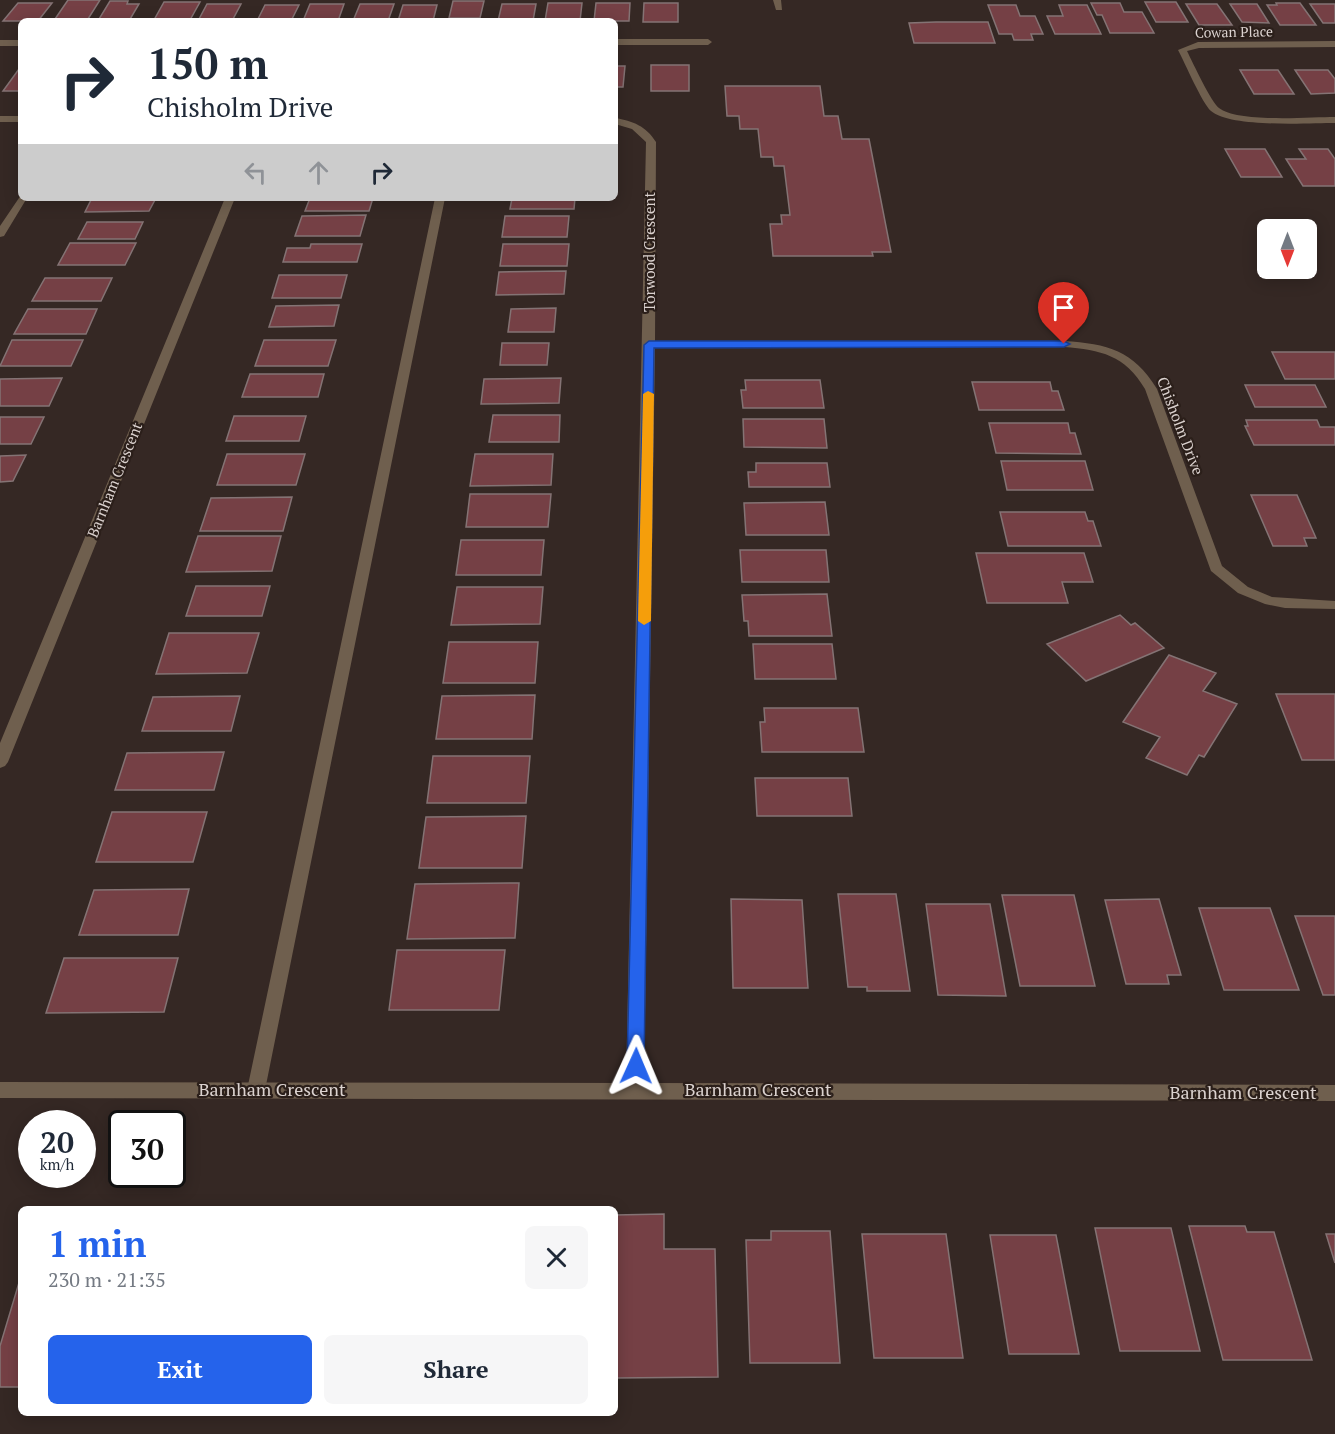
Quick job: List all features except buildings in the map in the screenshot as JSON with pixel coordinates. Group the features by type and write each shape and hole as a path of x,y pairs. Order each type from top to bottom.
{"street":[{"path":"618,42 708,42"},
{"path":"0,43 18,43"},
{"name":"Cowan Place","path":"1335,44 1198,45 1182,51 1214,109 1226,115 1257,120 1335,120"},
{"path":"0,118 18,119"},
{"name":"Torwood Crescent","path":"618,122 637,128 648,135 651,142 635,1090"},
{"path":"0,234 20,201"},
{"name":"Barnham Crescent","path":"0,762 229,201"},
{"path":"256,1090 439,201"},
{"name":"Chisholm Drive","path":"649,345 1064,344 1096,346 1123,357 1142,373 1151,389 1215,568 1233,585 1254,597 1281,604 1335,605"},
{"name":"Barnham Crescent","path":"0,1090 1335,1093"}],"slow traffic":[{"path":"644,621 648,394"}],"route":[{"path":"636,1066 649,345 1064,344"}]}
